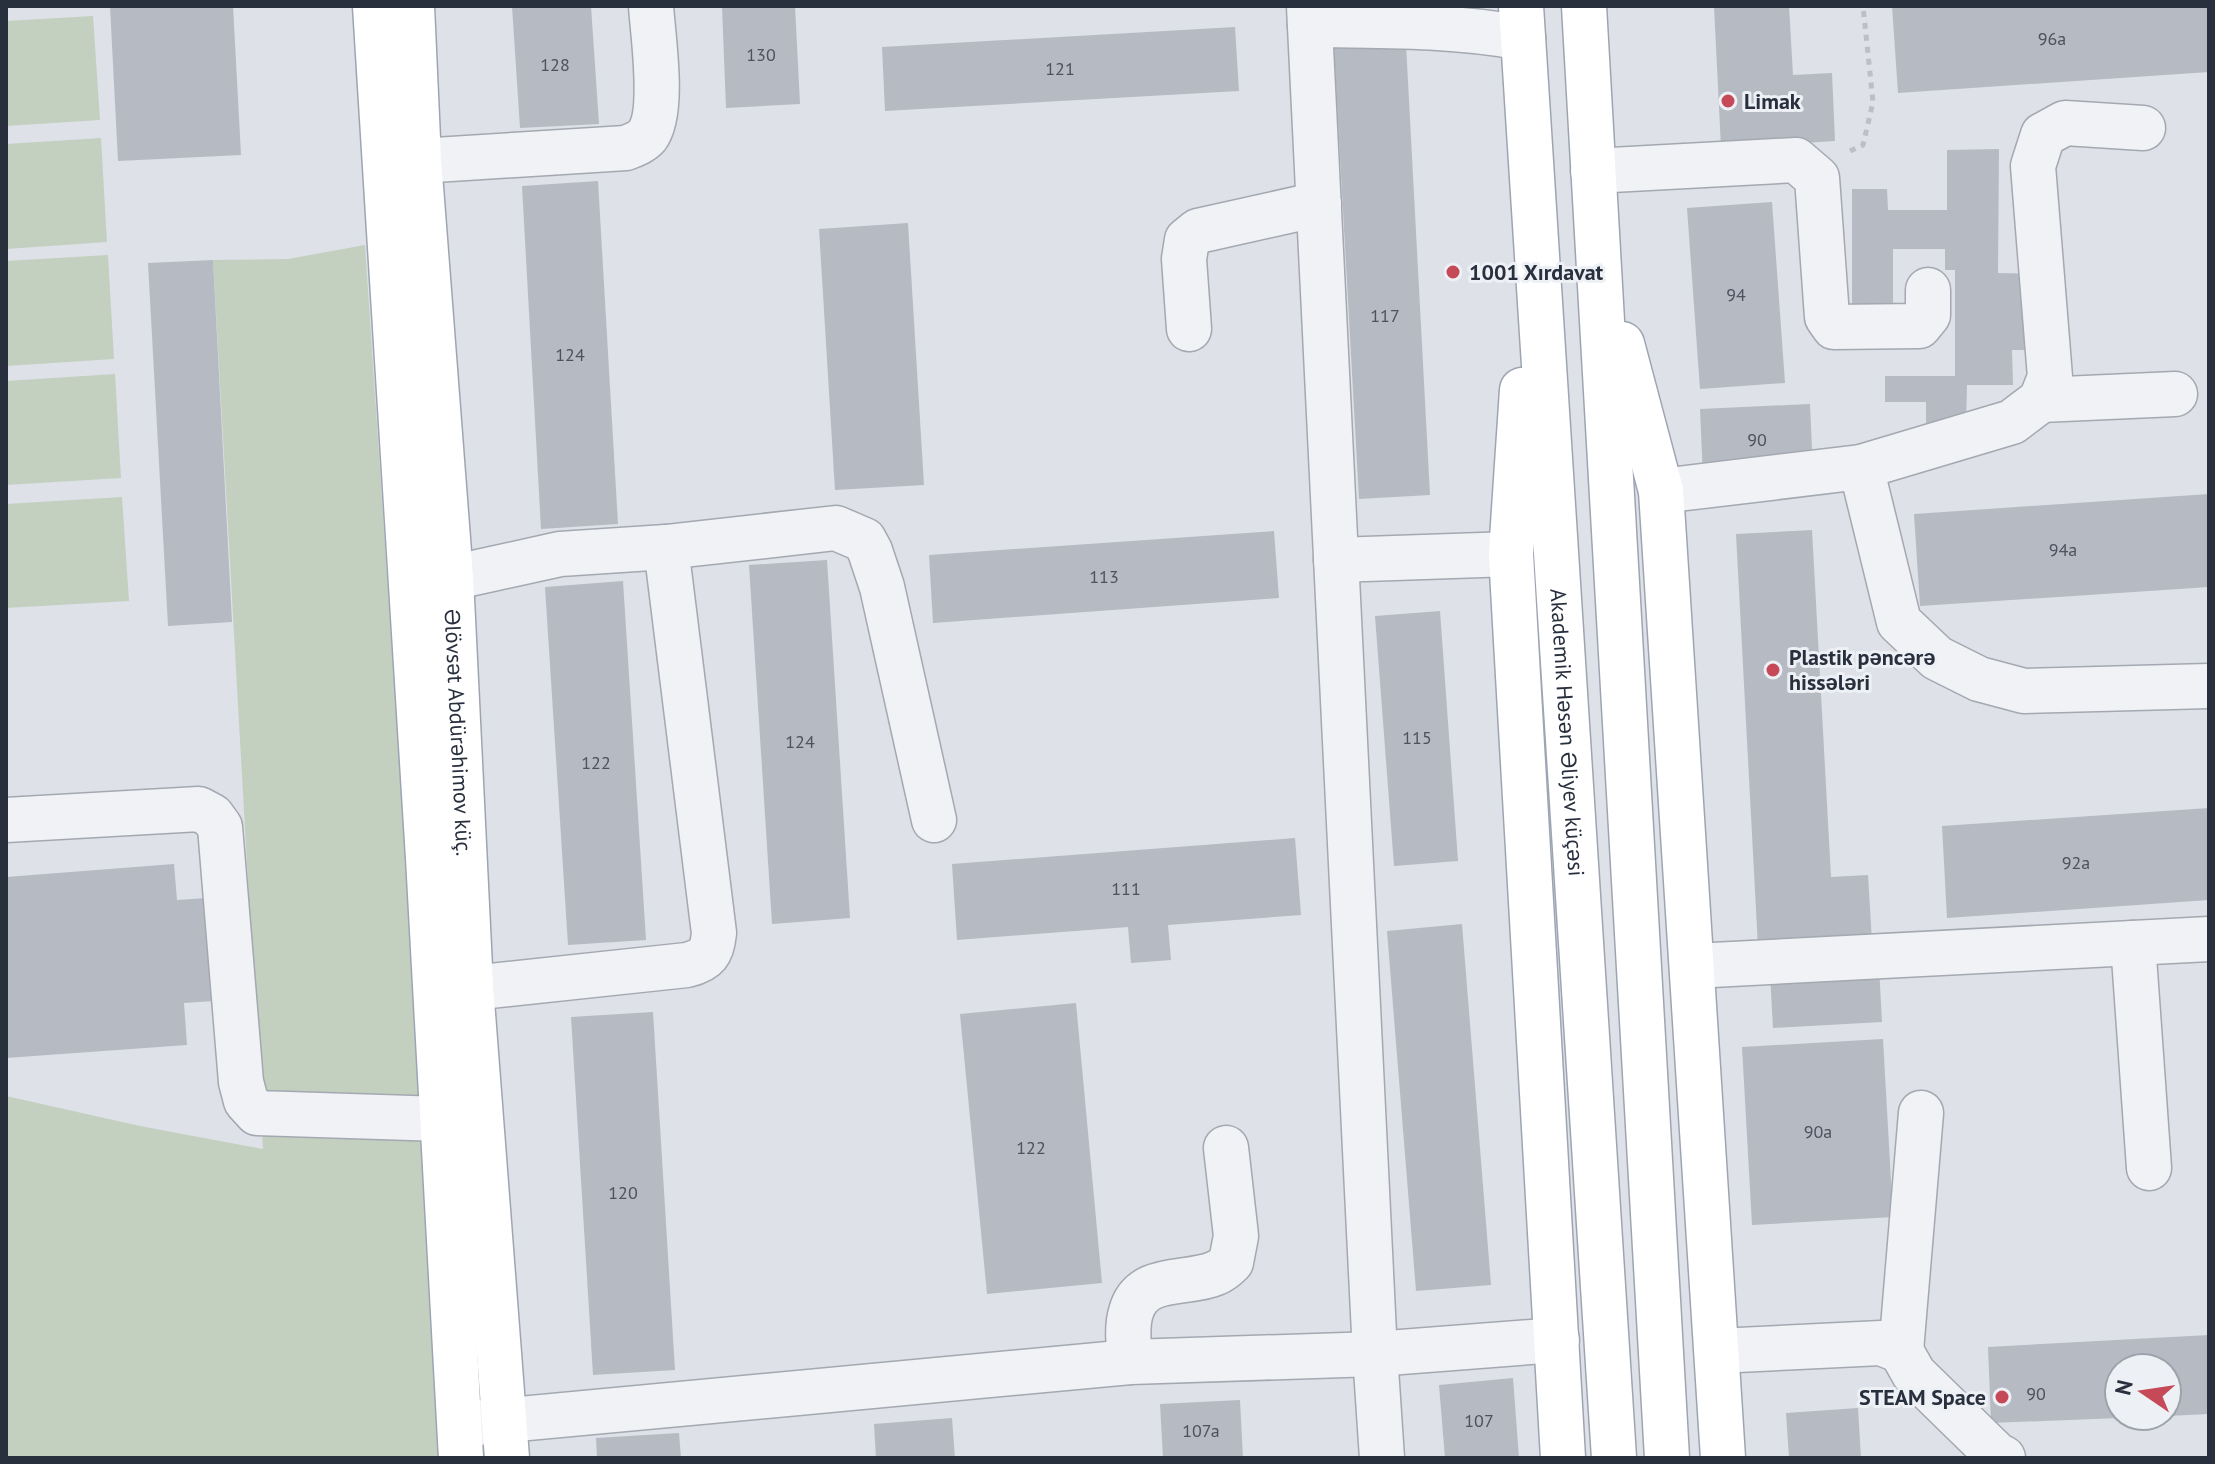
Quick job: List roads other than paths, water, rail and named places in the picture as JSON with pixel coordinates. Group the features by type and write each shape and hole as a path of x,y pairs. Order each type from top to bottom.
{"main road":[{"name":"Əlövsət Abdürəhimov küç.","path":"375,6 460,1441"},
{"name":"Əlövsət Abdürəhimov küç.","path":"412,6 419,161 451,578 471,988 505,1439"},
{"path":"1584,6 1667,1458"},
{"name":"Akademik Həsən Əliyev küçəsi","path":"1522,22 1614,1458"},
{"path":"1534,216 1511,554 1563,1458"},
{"path":"1598,255 1661,491 1723,1458"}],"lane":[{"path":"419,161 626,148 640,142 654,123 657,105 651,6"},
{"path":"1382,1458 1310,16 1485,31 1522,22"},
{"path":"1661,491 1861,467 2012,422 2041,400 2050,377 2033,166 2043,135 2065,123 2143,128"},
{"path":"1593,171 1796,160 1817,178 1827,317 1834,327 1919,326 1928,315 1928,290"},
{"path":"1189,329 1184,259 1187,240 1198,231 1319,204"},
{"path":"2041,400 2175,394"},
{"path":"1861,467 1899,622 1937,658 1979,679 2024,691 2209,686"},
{"path":"451,578 560,554 666,547 836,528 864,540 882,587 934,820"},
{"path":"471,988 687,965 701,961 712,947 714,933 666,547"},
{"path":"1336,560 1511,554"},
{"path":"6,820 199,809 212,816 220,827 241,1082 246,1101 257,1113 442,1119"},
{"path":"1693,966 2209,939"},
{"path":"2133,943 2149,1168"},
{"path":"1921,1113 1901,1351 1914,1374 2003,1458"},
{"path":"1130,1362 1131,1310 1142,1293 1156,1285 1216,1273 1231,1262 1236,1236 1226,1148"},
{"path":"460,1441 505,1439 1130,1362 1375,1354 1557,1340"},
{"path":"1717,1351 1881,1343 1901,1351"}],"place":[{"name":"Limak","path":"1728,101"},
{"name":"1001 Xırdavat","path":"1453,272"},
{"name":"Plastik pəncərə hissələri","path":"1773,670"},
{"name":"STEAM Space","path":"2002,1397"}]}
